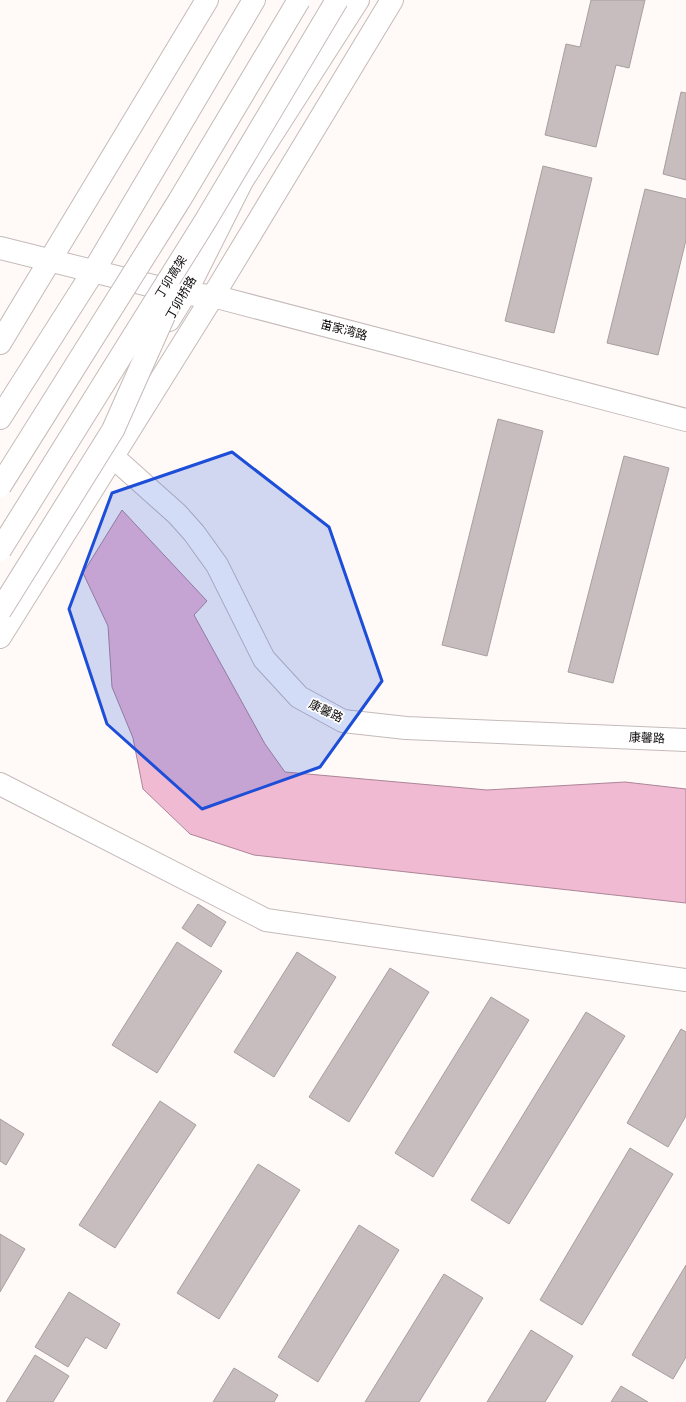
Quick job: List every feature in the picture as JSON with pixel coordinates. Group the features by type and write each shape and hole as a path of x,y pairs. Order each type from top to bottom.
{"main road":[{"path":"0,343 207,0"},
{"path":"0,418 92,272 254,0"},
{"path":"0,486 179,201 299,0"},
{"name":"丁卯高架","path":"0,550 206,220 337,0"},
{"name":"丁卯桥路","path":"0,594 185,294 242,182 358,0"},
{"path":"0,637 213,296 392,0"},
{"path":"0,611 113,430 206,220"},
{"name":"苗家湾路","path":"0,248 50,259 92,272 185,294 213,296 686,420"},
{"name":"康馨路","path":"112,456 178,514 194,533 217,565 264,659 299,697 343,720 406,728 686,740"},
{"path":"0,784 266,920 686,980"}],"highlighted area":[{"path":"232,452 329,527 382,681 320,767 202,809 107,724 69,609 112,493"}],"shaded area":[{"path":"122,510 207,601 194,615 265,744 285,772 487,790 625,782 686,789 686,903 254,855 190,834 143,789 133,738 112,687 108,626 83,573"}],"building":[{"path":"591,0 645,0 629,68 616,65 596,147 545,135 566,44 580,47"},
{"path":"681,92 686,93 686,180 663,174"},
{"path":"543,166 592,178 554,333 505,321"},
{"path":"645,189 686,199 686,240 658,355 607,343"},
{"path":"498,419 543,431 487,656 442,645"},
{"path":"624,456 669,468 613,683 568,672"},
{"path":"198,904 226,922 211,947 182,928"},
{"path":"177,942 222,971 157,1073 112,1045"},
{"path":"297,952 336,977 274,1077 234,1052"},
{"path":"390,968 429,992 349,1122 309,1097"},
{"path":"491,997 529,1020 433,1177 395,1153"},
{"path":"586,1012 625,1036 509,1224 471,1200"},
{"path":"681,1029 686,1032 686,1116 668,1147 627,1123"},
{"path":"160,1101 196,1125 115,1248 79,1225"},
{"path":"0,1119 24,1134 6,1165 0,1161"},
{"path":"630,1148 673,1174 582,1325 540,1300"},
{"path":"258,1164 300,1190 219,1319 177,1293"},
{"path":"359,1225 399,1250 318,1382 278,1357"},
{"path":"0,1234 25,1249 0,1292"},
{"path":"686,1265 686,1357 673,1379 632,1355"},
{"path":"444,1274 483,1298 419,1402 365,1402"},
{"path":"69,1292 120,1324 106,1349 86,1337 68,1367 35,1347"},
{"path":"531,1330 573,1356 545,1402 487,1402"},
{"path":"35,1355 69,1376 53,1402 6,1402"},
{"path":"234,1368 278,1395 274,1402 213,1402"},
{"path":"621,1386 648,1402 611,1402"}]}
